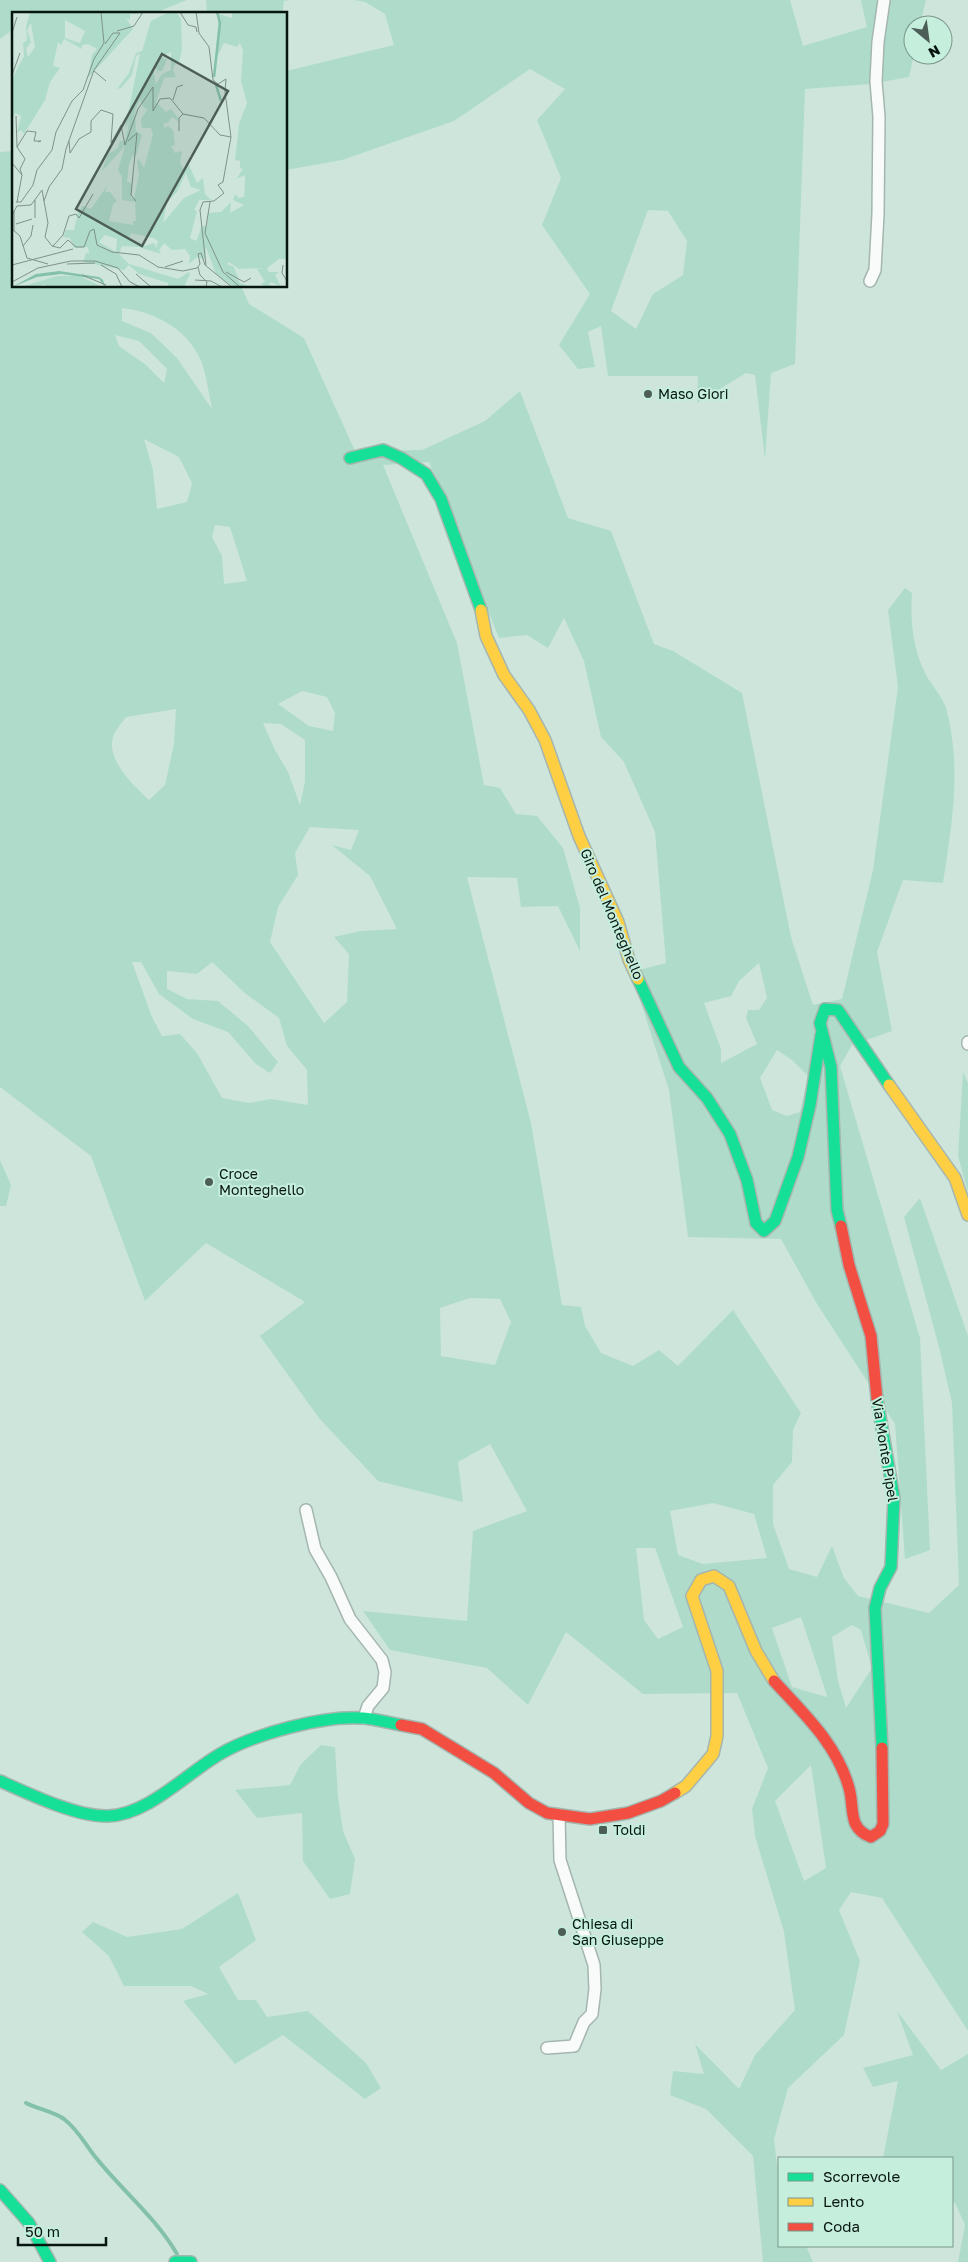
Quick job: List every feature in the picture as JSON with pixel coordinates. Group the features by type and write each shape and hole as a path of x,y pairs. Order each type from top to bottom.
{"street":[{"path":"870,281 875,270 878,214 879,117 876,81 878,42 884,0"},
{"name":"Giro del Monteghello","path":"350,458 383,450 401,458 426,474 441,499 458,550 479,601 486,636 504,675 528,710 545,740 579,836 618,922 629,960 679,1067 707,1098 730,1134 747,1180 756,1223 764,1231 775,1221 798,1158 821,1035"},
{"name":"Via Monte Pipel","path":"559,1815 590,1819 610,1817 661,1801 686,1786 713,1754 717,1736 717,1671 692,1596 700,1580 714,1576 729,1586 756,1651 771,1677 821,1732 834,1750 849,1788 855,1825 860,1833 871,1837 880,1831 884,1824 882,1712 878,1628 875,1608 880,1588 891,1566 894,1535 894,1498 876,1394 871,1336 849,1265 837,1210 831,1067 828,1049 821,1035 819,1017 825,1009 838,1010 902,1106 955,1178 968,1215"},
{"path":"306,1510 316,1550 331,1577 350,1619 382,1660 385,1672 383,1688 368,1706 364,1718"},
{"path":"0,1781 33,1796 89,1814 108,1816 124,1814 160,1796 220,1754 250,1740 298,1726 346,1718 364,1718 422,1729 494,1773 529,1802 547,1813 559,1815 560,1860 589,1945 594,1965 595,1989 592,2014 584,2022 574,2046 547,2048"},
{"path":"0,2190 14,2202 35,2231 50,2262"},
{"path":"175,2262 191,2262"}],"green space":[{"path":"0,0 187,0 157,12 12,12 12,30 0,39"},
{"path":"206,0 289,0 284,1 282,12 207,12"},
{"path":"354,0 790,0 803,46 867,27 861,0 926,0 922,15 903,15 903,65 912,65 909,77 871,84 805,89 795,364 771,373 765,459 755,375 746,373 697,403 698,376 608,376 601,326 588,332 595,367 578,369 559,345 590,294 542,225 561,178 537,120 565,89 530,69 454,121 342,160 288,170 288,71 394,45 385,14 365,2","holes":["648,210 668,211 687,241 683,275 653,294 636,329 611,311"]},
{"path":"12,151 12,288 242,288 249,304 304,338 355,451 422,450 485,421 520,391 568,518 611,531 654,644 673,651 742,693 791,937 813,1005 842,999 873,870 898,687 888,610 905,588 912,593 912,625 915,645 926,675 946,708 954,752 954,795 943,883 903,880 877,952 892,1031 852,1045 840,1066 920,1338 930,1550 905,1559 895,1424 817,1304 781,1239 688,1237 669,1090 631,972 666,963 655,832 624,762 601,737 584,661 564,618 548,648 527,635 499,638 429,462 383,465 457,643 484,785 500,788 516,814 537,816 563,848 580,908 580,951 558,906 521,907 517,878 467,877 531,1123 562,1305 581,1307 585,1326 601,1353 633,1366 659,1350 678,1366 733,1310 801,1413 793,1430 792,1462 773,1485 773,1524 789,1569 817,1577 832,1546 844,1578 858,1596 929,1613 959,1585 952,1403 904,1217 920,1198 968,1336 968,2031 882,1898 851,1892 839,1910 860,1961 844,2035 788,2088 774,2139 778,2173 778,2247 806,2247 813,2262 763,2262 753,2156 706,2109 670,2095 673,2071 704,2074 695,2044 739,2089 755,2055 795,2010 784,1932 755,1836 752,1809 768,1768 737,1693 643,1694 566,1632 528,1705 487,1668 390,1650 363,1611 467,1621 473,1531 527,1511 490,1444 458,1462 463,1502 378,1481 319,1418 260,1336 305,1302 206,1243 145,1301 91,1156 0,1087 0,152","holes":["122,308 135,310 160,319 171,325 190,343 198,354 203,366 212,409 177,358 151,333 122,321","115,335 139,341 167,369 164,383 146,365 119,346","144,439 179,457 192,483 187,502 157,509 153,470","215,525 230,527 247,581 224,584 222,556 212,537","302,691 327,697 335,713 333,731 309,726 278,704","176,709 174,744 165,785 149,800 123,772 114,755 113,737 126,717","263,723 281,724 305,740 305,782 300,805 288,772 275,750","310,827 359,830 351,850 332,845 370,876 397,929 361,931 334,937 349,954 347,1002 324,1023 270,942 278,907 298,875 295,853","132,962 141,962 159,994 193,1019 228,1032 256,1064 270,1073 278,1062 248,1026 218,1001 187,999 167,989 167,971 197,974 212,962 246,994 279,1018 287,1046 307,1070 308,1105 271,1099 249,1103 222,1098 197,1053 180,1034 162,1036 152,1017","759,963 767,998 759,1010 748,1010 746,1018 757,1044 721,1063 721,1049 704,1003 731,996 739,981","777,1050 792,1060 808,1076 800,1112 787,1116 772,1110 760,1078","470,1298 500,1299 511,1322 495,1365 441,1356 440,1308","713,1503 754,1514 767,1558 703,1564 678,1555 670,1511","636,1548 655,1548 683,1627 658,1639 644,1620","801,1617 827,1697 792,1687 772,1628","852,1625 861,1630 872,1668 846,1708 838,1681 832,1637","811,1765 826,1868 804,1881 775,1801"]},
{"path":"963,1072 968,1083 968,1192 958,1156"},
{"path":"0,1160 11,1185 6,1206 0,1206"},
{"path":"321,1745 335,1747 338,1797 343,1831 355,1859 350,1894 330,1899 303,1861 302,1813 257,1818 235,1790 290,1785 301,1764"},
{"path":"238,1893 256,1940 219,1967 238,2000 256,2000 267,2017 308,2011 366,2063 381,2088 365,2099 283,2035 235,2064 183,2001 208,1994 191,1986 124,1986 109,1956 82,1932 93,1922 127,1937 182,1929"},
{"path":"897,2011 941,2070 968,2054 968,2262 958,2262 965,2225 953,2202 953,2157 883,2157 898,2081 873,2087 863,2068 913,2055"}],"waterway":[{"path":"26,2103 51,2112 64,2119 73,2127 103,2167 158,2227 177,2254"}],"traffic: fast":[{"path":"350,458 383,450 401,458 426,474 441,499 481,610"},
{"path":"638,979 679,1067 707,1098 730,1134 747,1180 756,1223 764,1231 775,1221 798,1157 810,1105 821,1035"},
{"path":"841,1226 837,1210 831,1067 820,1023 825,1009 838,1010 889,1085"},
{"path":"877,1399 894,1498 891,1567 880,1588 875,1608 882,1748"},
{"path":"0,1781 39,1798 82,1813 108,1816 123,1814 138,1809 167,1792 220,1754 270,1733 310,1723 347,1718 368,1719 401,1725"},
{"path":"0,2190 29,2223 50,2262"},
{"path":"175,2262 191,2262"}],"traffic: slow":[{"path":"481,610 486,636 504,675 529,710 545,740 579,836 618,922 629,960 638,979"},
{"path":"889,1085 955,1178 968,1215"},
{"path":"675,1793 686,1786 713,1754 717,1736 717,1671 692,1596 701,1580 714,1576 729,1586 756,1651 774,1681"}],"traffic: jam":[{"path":"841,1226 849,1265 871,1336 877,1399"},
{"path":"774,1681 808,1718 828,1744 844,1772 851,1796 855,1823 863,1833 871,1837 880,1831 883,1824 882,1748"},
{"path":"401,1725 422,1729 494,1773 529,1803 547,1813 590,1819 628,1813 661,1801 675,1793"}],"place":[{"name":"Maso Giori","path":"648,394"},
{"name":"Croce Monteghello","path":"209,1182"},
{"name":"Toldi","path":"603,1830"},
{"name":"Chiesa di San Giuseppe","path":"562,1932"}]}
